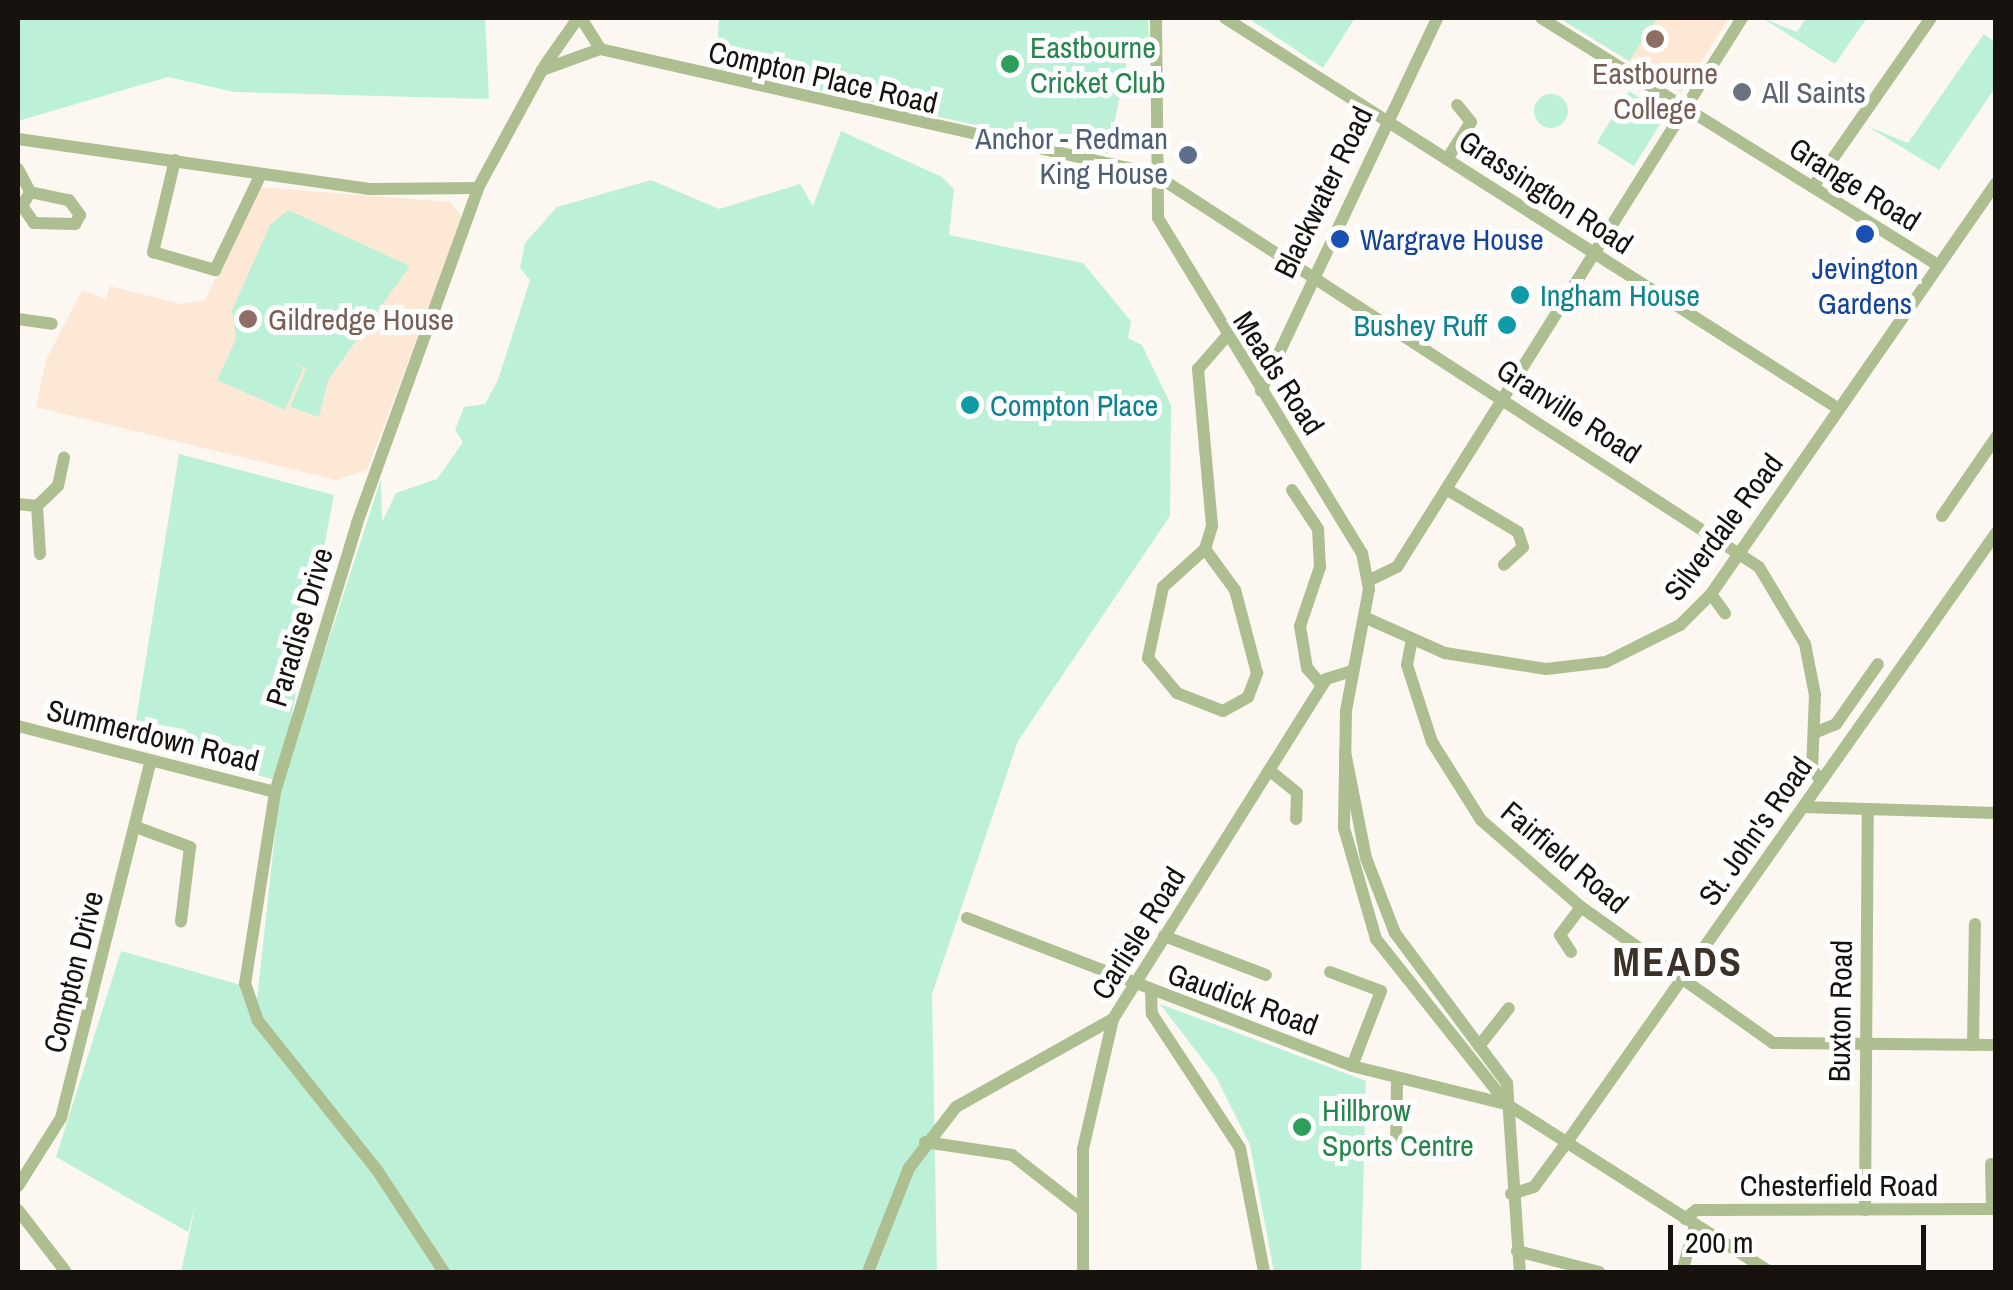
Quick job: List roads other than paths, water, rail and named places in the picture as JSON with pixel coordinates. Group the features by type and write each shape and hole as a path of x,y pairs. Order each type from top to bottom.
{"street":[{"path":"18,139 260,176 478,188 542,70 579,18 600,50 542,70"},
{"name":"Meads Road","path":"1156,18 1154,174 1172,251 1352,530 1368,581 1345,752 1344,828 1366,917 1404,984 1508,1105"},
{"name":"Grassington Road","path":"1225,18 1839,409"},
{"name":"Blackwater Road","path":"1262,392 1312,273 1437,18"},
{"name":"Grange Road","path":"1541,18 1938,266"},
{"path":"1368,581 1397,567 1742,18"},
{"path":"1813,187 1932,18"},
{"name":"Compton Place Road","path":"600,50 1154,174"},
{"path":"1447,159 1472,122 1457,106"},
{"path":"175,160 153,252 215,270 260,176"},
{"path":"18,169 30,192"},
{"name":"Granville Road","path":"1154,174 1740,552 1793,614 1812,671 1812,769 1822,780"},
{"name":"Silverdale Road","path":"1364,616 1412,639 1504,666 1590,666 1660,638 1711,594 1996,182"},
{"name":"Paradise Drive","path":"444,1272 250,1002 275,792 356,523 478,188"},
{"path":"27,317 52,324"},
{"path":"1205,549 1235,590 1256,665 1252,692 1223,711 1176,694 1148,658 1163,587 1205,549 1212,526 1198,369 1226,337"},
{"path":"1942,516 1996,437"},
{"path":"18,504 37,506 58,486 64,458"},
{"path":"1446,488 1518,532 1523,547 1504,564"},
{"path":"1292,490 1318,529 1320,567 1300,626 1307,668 1322,685 1353,671"},
{"path":"37,506 40,554"},
{"name":"St. John's Road","path":"1511,1194 1534,1186 1567,1142 1993,543"},
{"path":"1711,594 1725,613"},
{"name":"Fairfield Road","path":"1412,639 1418,704 1452,778 1481,820 1580,908 1773,1043 1996,1045"},
{"path":"1814,732 1836,724 1878,664"},
{"name":"Carlisle Road","path":"1083,1272 1080,1209 1087,1116 1114,1019 1322,685"},
{"name":"Summerdown Road","path":"18,726 275,792"},
{"name":"Meads Road","path":"1345,752 1389,920 1507,1083 1511,1194 1520,1272"},
{"name":"Compton Drive","path":"18,1186 61,1118 151,760"},
{"path":"1269,770 1297,793 1296,819"},
{"path":"1803,806 1868,812 1996,814"},
{"name":"Buxton Road","path":"1865,1210 1868,812"},
{"path":"136,827 190,847 181,921"},
{"path":"1570,952 1560,934 1580,908"},
{"name":"Gaudick Road","path":"967,918 1352,1066 1508,1105"},
{"path":"1973,1045 1976,924"},
{"path":"1164,936 1266,976"},
{"path":"1330,972 1381,991 1352,1066"},
{"path":"1151,991 1150,1009 1240,1148 1264,1272"},
{"path":"1479,1046 1509,1008"},
{"path":"868,1272 925,1142 968,1097 1114,1019"},
{"path":"1396,1145 1397,1080"},
{"path":"1508,1105 1770,1272"},
{"path":"925,1142 1012,1155 1080,1209"},
{"path":"1991,1164 1994,1209"},
{"name":"Chesterfield Road","path":"1690,1222 1696,1210 1994,1209"},
{"path":"18,1210 66,1272"},
{"path":"1682,1272 1690,1222"},
{"path":"1517,1252 1599,1272"}],"place":[{"name":"Eastbourne College","path":"1655,39"},
{"name":"Eastbourne Cricket Club","path":"1010,64"},
{"name":"All Saints","path":"1742,92"},
{"name":"Anchor - Redman King House","path":"1188,155"},
{"name":"Jevington Gardens","path":"1865,234"},
{"name":"Wargrave House","path":"1340,239"},
{"name":"Ingham House","path":"1520,295"},
{"name":"Gildredge House","path":"248,319"},
{"name":"Bushey Ruff","path":"1507,325"},
{"name":"Compton Place","path":"970,405"},
{"name":"Hillbrow Sports Centre","path":"1302,1127"}],"district":[{"name":"MEADS","path":"1678,962"}]}
